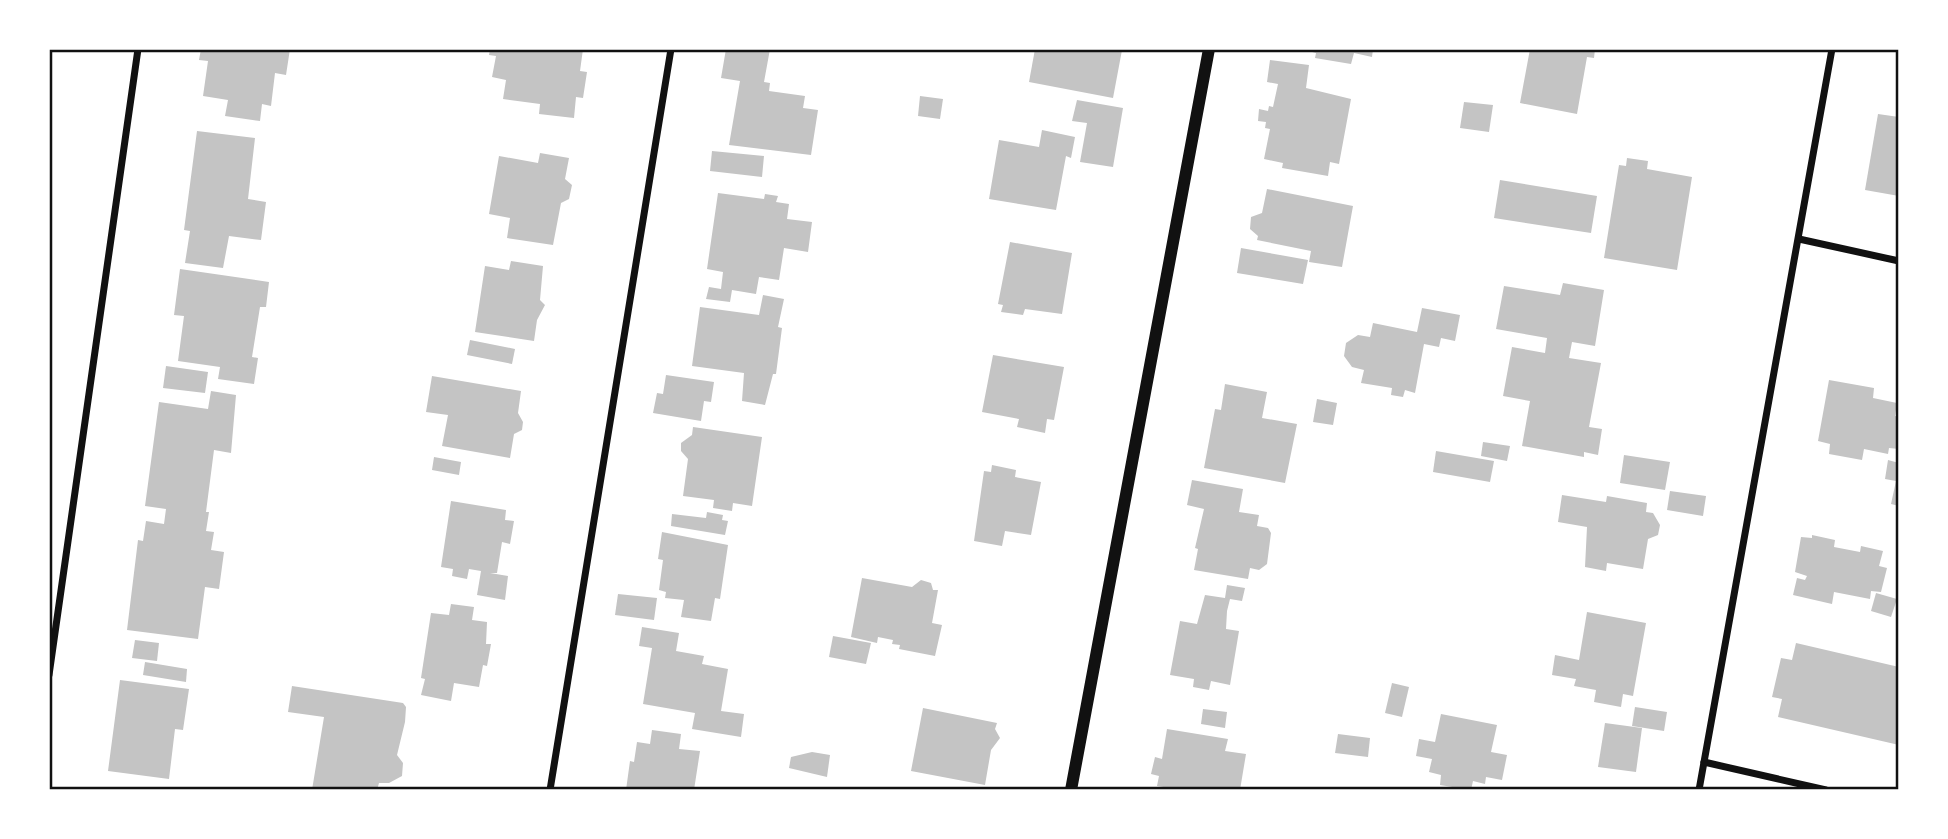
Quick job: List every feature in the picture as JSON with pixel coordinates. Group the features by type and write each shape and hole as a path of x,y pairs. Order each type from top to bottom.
{"street":[{"path":"49,675 138,49"},
{"path":"550,790 671,49"},
{"path":"1071,790 1209,49"},
{"path":"1699,790 1832,49"},
{"path":"1799,239 1899,261"},
{"path":"1704,762 1826,790"}],"building":[{"path":"201,49 290,49 286,75 275,73 271,106 262,104 260,121 225,116 228,100 203,96 208,61 199,60"},
{"path":"490,49 583,49 580,71 587,72 583,98 576,97 574,118 539,114 540,104 503,99 506,80 492,77 496,56 489,55"},
{"path":"726,49 770,49 764,82 770,83 769,91 805,96 803,108 818,110 811,155 729,145 740,81 721,78"},
{"path":"1035,49 1122,50 1113,98 1029,82"},
{"path":"1301,49 1373,49 1372,57 1354,53 1351,64 1315,58 1316,53"},
{"path":"1530,49 1595,49 1594,58 1587,57 1577,114 1520,103"},
{"path":"1270,60 1309,65 1306,88 1351,99 1339,164 1330,162 1328,176 1282,168 1283,163 1264,159 1270,129 1265,128 1266,122 1258,121 1259,109 1268,111 1269,106 1273,107 1278,84 1267,82"},
{"path":"920,96 943,99 940,119 918,116"},
{"path":"1077,100 1123,108 1113,167 1080,162 1087,123 1072,121"},
{"path":"1464,102 1493,105 1489,132 1460,128"},
{"path":"1878,114 1899,117 1899,196 1865,190"},
{"path":"1042,130 1075,137 1071,158 1066,156 1056,210 989,199 999,140 1039,147"},
{"path":"197,131 255,138 248,199 266,202 261,240 229,236 223,268 185,263 190,231 184,230"},
{"path":"712,151 764,156 762,177 710,171"},
{"path":"540,153 569,158 565,179 572,185 569,199 561,203 553,245 507,238 510,218 489,214 499,156 538,163"},
{"path":"1627,158 1648,161 1647,169 1692,177 1677,270 1604,258 1619,165 1626,166"},
{"path":"1500,180 1597,196 1591,233 1494,218"},
{"path":"1267,189 1353,206 1342,267 1309,262 1311,251 1257,240 1258,236 1250,229 1251,217 1262,213"},
{"path":"718,193 764,199 765,194 778,196 776,202 789,204 787,219 812,222 808,252 784,248 779,280 759,277 756,294 732,290 730,302 706,299 709,287 721,289 723,272 707,269"},
{"path":"1010,242 1072,253 1062,314 1025,309 1023,315 1001,312 1003,305 998,304"},
{"path":"1241,248 1308,260 1303,284 1237,273"},
{"path":"511,261 543,266 540,300 545,305 537,320 534,341 475,332 485,266 509,270"},
{"path":"180,269 269,282 266,307 260,307 252,357 258,358 254,384 218,379 220,367 178,361 184,316 174,315"},
{"path":"1563,283 1604,290 1595,346 1572,342 1569,358 1601,363 1589,427 1602,429 1598,455 1584,452 1584,457 1522,446 1530,401 1503,396 1512,347 1545,353 1547,338 1496,329 1504,286 1560,295"},
{"path":"763,295 784,299 778,327 782,328 776,374 773,374 765,405 742,401 744,373 692,366 700,307 759,315"},
{"path":"1422,308 1460,315 1455,341 1441,338 1439,347 1424,344 1415,393 1405,390 1403,397 1391,395 1392,388 1361,383 1364,370 1352,367 1344,356 1346,343 1358,335 1370,337 1373,323 1417,332"},
{"path":"470,340 515,349 512,364 467,355"},
{"path":"993,355 1064,367 1054,420 1047,419 1045,433 1017,427 1019,419 982,412"},
{"path":"166,366 208,372 205,393 163,388"},
{"path":"666,375 714,382 711,402 704,401 701,421 653,413 657,393 663,394"},
{"path":"432,376 521,391 518,413 523,422 522,430 514,434 510,458 442,446 448,415 426,412"},
{"path":"1829,380 1874,388 1873,398 1897,403 1895,416 1899,417 1899,449 1889,448 1888,454 1864,449 1862,460 1829,454 1830,444 1818,441"},
{"path":"1225,384 1267,392 1262,418 1297,424 1285,483 1204,468 1215,409 1221,410"},
{"path":"211,391 236,395 231,453 214,450 206,512 209,512 206,531 214,532 211,550 224,552 219,589 205,587 198,639 127,630 138,540 143,541 146,521 164,524 166,509 145,506 159,402 208,409"},
{"path":"1317,399 1337,403 1333,425 1313,422"},
{"path":"693,427 762,437 752,506 733,503 732,511 713,508 714,500 683,496 688,459 681,451 681,443 692,435"},
{"path":"1483,442 1510,446 1507,461 1481,456"},
{"path":"1436,451 1494,461 1490,482 1433,472"},
{"path":"1624,455 1670,462 1665,490 1620,483"},
{"path":"434,457 461,462 459,475 432,470"},
{"path":"1888,460 1899,463 1899,506 1891,504 1896,481 1885,479"},
{"path":"992,465 1016,470 1015,477 1041,482 1031,535 1005,531 1002,546 974,541 984,471 991,472"},
{"path":"1192,480 1243,489 1239,512 1259,515 1257,526 1268,528 1271,533 1267,564 1259,570 1250,568 1248,579 1194,570 1198,549 1195,548 1204,509 1187,505"},
{"path":"1670,491 1706,496 1703,516 1667,510"},
{"path":"1562,495 1606,502 1607,496 1647,503 1646,512 1653,513 1660,525 1658,535 1648,539 1643,569 1607,563 1606,571 1585,567 1587,527 1558,522"},
{"path":"451,501 506,510 505,520 514,521 510,544 502,542 497,573 490,573 508,576 505,600 477,595 481,571 469,569 467,579 452,576 453,569 441,567"},
{"path":"707,512 723,515 722,520 728,521 725,535 671,526 672,514 706,518"},
{"path":"662,532 728,545 720,599 715,598 711,621 681,617 684,600 665,598 666,592 659,590 663,560 658,559"},
{"path":"1812,535 1835,540 1834,547 1860,552 1861,546 1883,551 1879,566 1887,568 1881,592 1871,591 1870,599 1834,592 1832,604 1793,595 1797,578 1805,580 1807,576 1795,572 1801,537 1812,538"},
{"path":"862,578 912,587 921,580 931,583 933,590 938,590 932,623 942,625 935,656 899,649 900,645 892,644 893,640 878,637 877,643 851,637"},
{"path":"1227,585 1245,588 1242,601 1230,599 1227,611 1226,629 1239,631 1230,685 1211,681 1209,690 1193,687 1194,679 1170,675 1180,621 1197,624 1205,595 1225,598"},
{"path":"1876,593 1897,599 1891,617 1871,611"},
{"path":"618,594 657,598 654,620 615,615"},
{"path":"451,604 474,607 472,620 487,622 486,644 491,644 479,687 454,683 451,701 421,695 425,679 421,678 431,613 449,615"},
{"path":"1587,612 1646,623 1633,696 1623,694 1621,707 1594,702 1596,690 1574,686 1576,679 1552,675 1555,655 1579,660"},
{"path":"642,627 679,633 676,651 704,656 702,664 728,669 721,711 744,714 741,737 692,729 695,713 643,704 652,648 639,646"},
{"path":"833,636 871,643 866,664 829,657"},
{"path":"135,640 159,643 157,661 132,658"},
{"path":"1796,643 1899,667 1899,745 1778,717 1782,699 1772,697 1781,658 1792,660"},
{"path":"145,662 187,669 186,682 143,675"},
{"path":"120,680 189,689 183,730 175,729 169,779 108,771"},
{"path":"1392,683 1409,687 1402,717 1385,713"},
{"path":"292,686 403,703 406,707 405,722 397,755 403,763 402,776 389,783 379,783 377,790 312,790 324,717 288,712"},
{"path":"1635,707 1667,712 1664,731 1632,726"},
{"path":"923,708 997,723 995,729 1000,738 991,750 985,785 911,771"},
{"path":"1203,709 1227,712 1225,728 1201,724"},
{"path":"1441,714 1497,725 1491,752 1507,755 1502,780 1486,777 1485,784 1473,781 1471,790 1440,785 1441,775 1429,772 1432,759 1416,756 1419,739 1435,742"},
{"path":"1605,723 1642,728 1636,772 1598,767"},
{"path":"1167,729 1228,739 1225,751 1246,754 1240,790 1183,790 1157,786 1159,776 1151,774 1155,757 1162,759"},
{"path":"652,730 681,734 679,749 700,751 694,790 626,790 630,761 634,762 637,742 650,744"},
{"path":"1338,734 1370,738 1368,757 1335,753"},
{"path":"812,752 830,755 827,777 789,768 791,757"}]}
